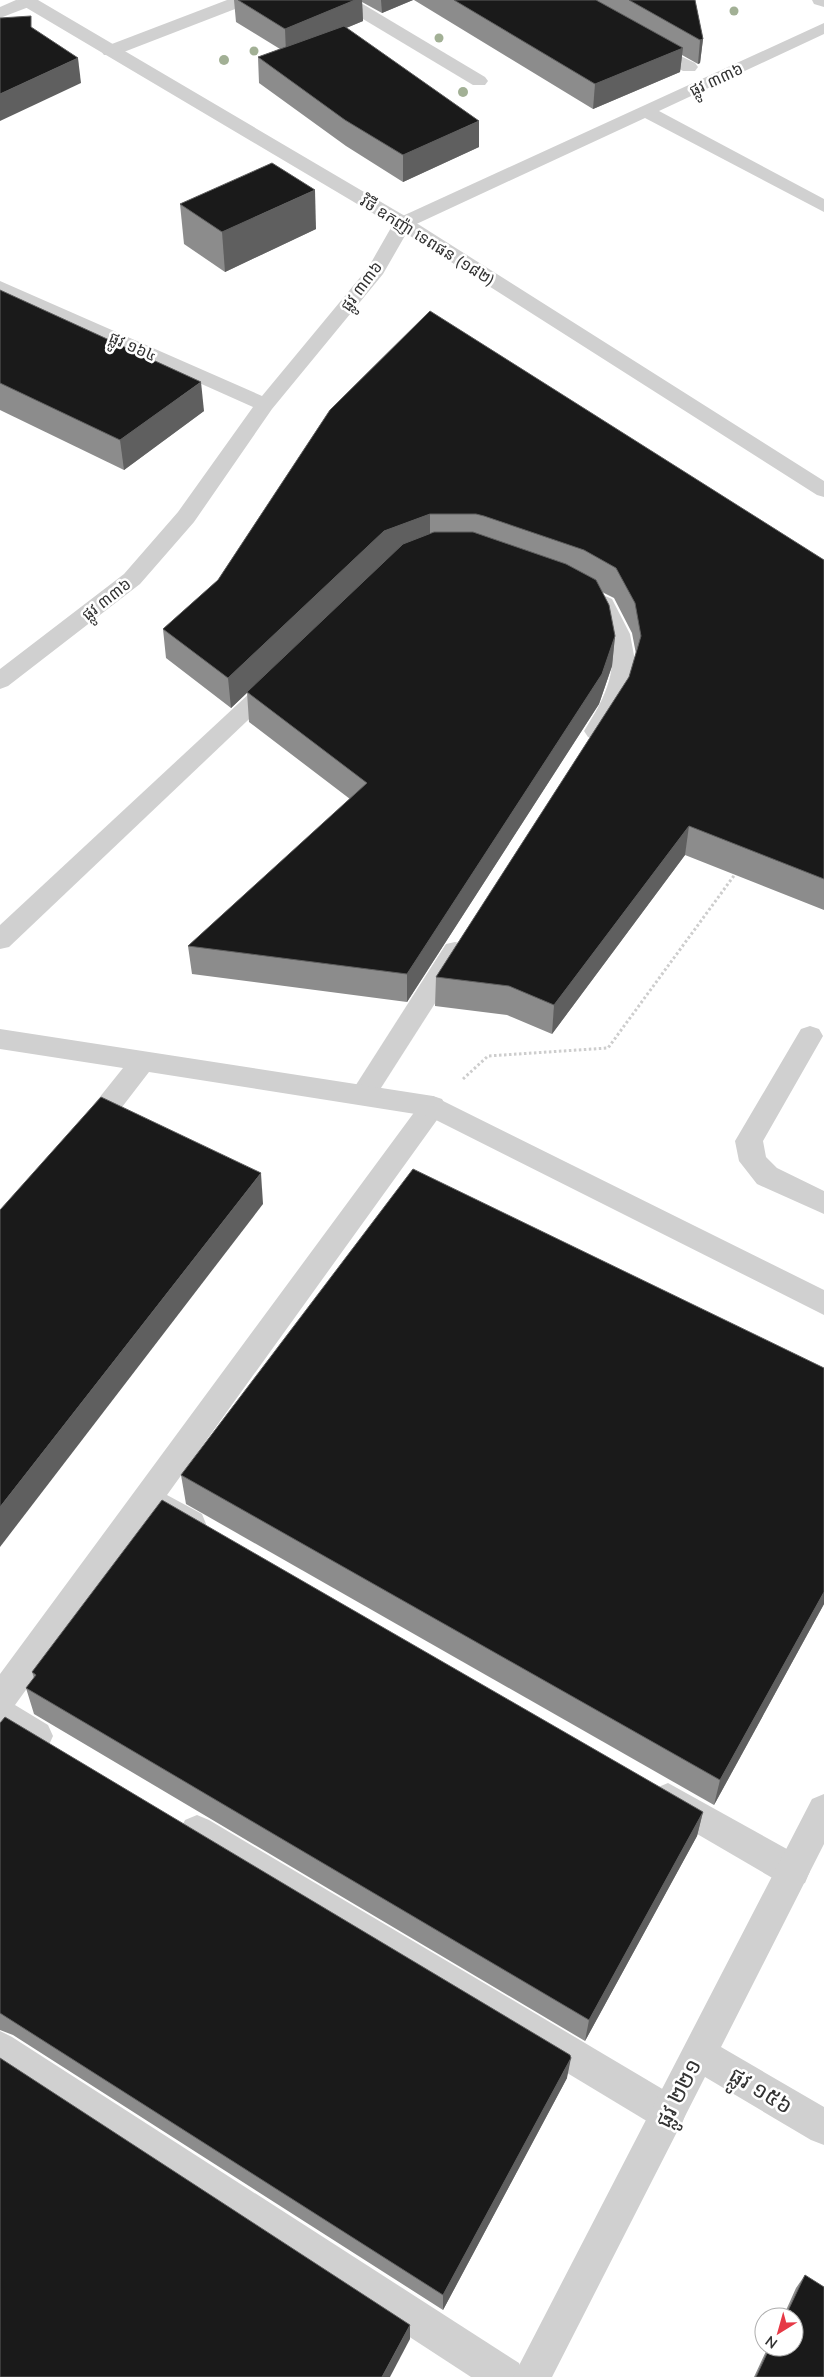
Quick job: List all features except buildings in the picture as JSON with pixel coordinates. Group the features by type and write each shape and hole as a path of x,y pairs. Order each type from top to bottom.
{"street":[{"path":"110,51 242,0"},
{"path":"344,0 479,81"},
{"path":"820,0 824,2"},
{"path":"0,13 27,1"},
{"name":"វិថី ឧកញ៉ា ទេពផន (១៨២)","path":"27,1 403,223 824,490"},
{"name":"ផ្លូវ ៣៣៦","path":"0,681 132,578 186,517 265,405 376,270 403,223 647,112 824,28"},
{"path":"637,38 689,67"},
{"path":"647,112 824,206"},
{"name":"ផ្លូវ ១៦៤","path":"0,287 265,405"},
{"path":"564,584 604,604 619,634 625,666 612,706 586,747"},
{"path":"0,940 188,765 295,662"},
{"path":"363,1095 469,930"},
{"path":"810,1036 749,1141 753,1161 767,1176 824,1203"},
{"path":"0,1038 433,1106 824,1303"},
{"path":"70,1151 108,1108 144,1060"},
{"path":"0,1700 433,1106"},
{"path":"147,1499 216,1538"},
{"path":"0,1714 60,1750"},
{"path":"646,1786 793,1870"},
{"name":"ផ្លូវ ២២១","path":"532,2377 824,1810"},
{"path":"171,1816 668,2112"},
{"path":"0,2049 505,2377"},
{"name":"ផ្លូវ ១៥៦","path":"698,2053 824,2127"}],"path":[{"path":"433,1106 488,1056 608,1048 737,872"}]}
